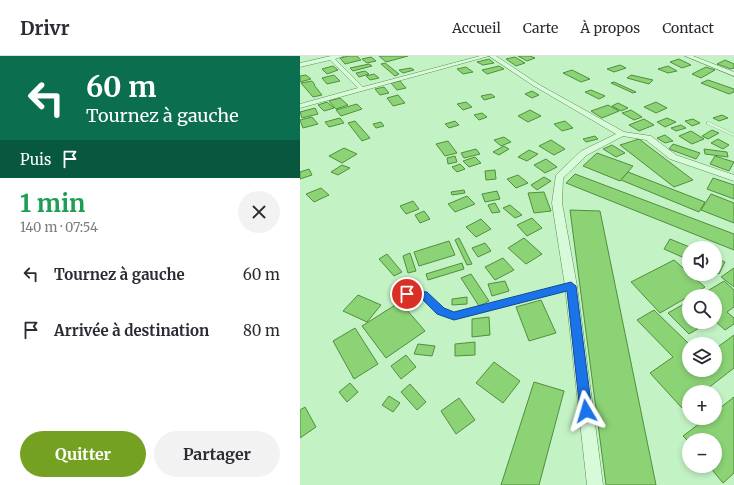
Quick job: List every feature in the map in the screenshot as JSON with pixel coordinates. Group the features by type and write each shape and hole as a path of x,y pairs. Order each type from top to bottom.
{"street":[{"path":"300,65 341,56"},
{"path":"300,106 361,88 486,56"},
{"path":"492,56 511,67 536,85 622,134 648,138 673,157 734,178"},
{"path":"688,56 734,74"},
{"path":"331,58 361,88"},
{"path":"594,485 571,286 558,202 558,177 584,153 622,134"}],"lane":[{"path":"708,123 734,135"},
{"path":"407,294 424,295 440,311 454,316 571,286"}],"building":[{"path":"357,56 361,60 345,64 340,58"},
{"path":"379,56 408,56 386,62"},
{"path":"518,56 530,56 535,58 527,61"},
{"path":"371,57 376,61 367,63 362,59"},
{"path":"515,57 525,63 516,66 506,59"},
{"path":"489,59 494,63 483,65 477,62"},
{"path":"679,59 691,65 682,68 670,62"},
{"path":"725,60 734,64 734,68 731,69 717,64"},
{"path":"385,63 399,74 395,76 381,64"},
{"path":"369,64 372,66 353,71 350,68"},
{"path":"620,65 626,68 614,72 607,69"},
{"path":"333,66 338,70 327,74 322,69"},
{"path":"499,66 504,69 487,74 482,70"},
{"path":"668,66 677,71 668,73 658,69"},
{"path":"466,67 473,72 463,74 457,69"},
{"path":"706,67 715,70 701,78 692,74"},
{"path":"411,68 414,70 403,73 399,70"},
{"path":"572,70 590,79 581,82 563,73"},
{"path":"365,71 369,74 359,77 356,73"},
{"path":"374,74 379,78 370,80 366,76"},
{"path":"306,75 311,79 300,82 300,76"},
{"path":"334,75 340,81 327,84 322,78"},
{"path":"631,75 653,80 649,84 627,78"},
{"path":"708,80 734,89 734,92 729,94 701,83"},
{"path":"312,81 322,95 313,97 301,83"},
{"path":"400,81 406,88 397,90 391,83"},
{"path":"614,82 636,92 633,93 611,83"},
{"path":"384,87 389,93 380,95 375,89"},
{"path":"591,90 605,96 599,99 585,92"},
{"path":"532,91 539,95 532,98 525,94"},
{"path":"491,94 495,97 484,100 481,96"},
{"path":"398,95 405,103 393,106 387,98"},
{"path":"340,98 348,105 336,109 329,101"},
{"path":"327,102 334,108 324,111 318,105"},
{"path":"466,102 472,107 463,110 457,104"},
{"path":"656,102 667,108 656,113 644,107"},
{"path":"618,103 628,108 621,111 612,106"},
{"path":"357,104 362,109 341,116 336,110"},
{"path":"608,105 619,111 602,118 591,111"},
{"path":"315,108 318,114 302,118 300,112"},
{"path":"530,110 541,116 528,122 518,116"},
{"path":"631,110 642,117 634,120 622,113"},
{"path":"482,113 487,117 479,120 474,115"},
{"path":"722,115 728,118 719,121 713,118"},
{"path":"312,117 318,124 303,128 300,120"},
{"path":"340,118 344,123 329,127 325,122"},
{"path":"667,118 676,122 665,127 657,122"},
{"path":"644,119 654,125 639,131 629,125"},
{"path":"693,119 700,123 692,126 685,121"},
{"path":"355,121 370,138 362,141 348,123"},
{"path":"455,121 459,125 449,128 445,124"},
{"path":"565,121 573,128 562,131 554,124"},
{"path":"381,122 384,126 376,128 373,124"},
{"path":"681,125 686,128 676,131 671,128"},
{"path":"712,130 719,133 708,139 702,136"},
{"path":"691,131 704,139 692,144 679,136"},
{"path":"665,135 673,141 665,143 657,138"},
{"path":"595,136 598,139 586,142 583,139"},
{"path":"504,137 511,142 501,146 494,140"},
{"path":"639,139 693,180 674,187 620,145"},
{"path":"718,139 729,145 723,149 711,143"},
{"path":"551,140 565,149 554,155 539,146"},
{"path":"448,141 457,153 445,156 436,144"},
{"path":"673,144 700,153 696,159 669,149"},
{"path":"612,145 625,153 616,157 603,149"},
{"path":"504,146 509,149 499,155 493,152"},
{"path":"344,148 357,154 342,163 329,156"},
{"path":"476,149 480,154 464,158 461,153"},
{"path":"704,149 727,152 728,157 705,154"},
{"path":"529,150 538,154 527,161 518,157"},
{"path":"597,153 633,166 620,181 583,166"},
{"path":"455,156 457,162 448,164 447,158"},
{"path":"715,156 734,162 729,171 710,164"},
{"path":"475,157 481,163 469,167 463,161"},
{"path":"546,159 557,167 545,173 534,165"},
{"path":"460,164 465,169 457,172 452,167"},
{"path":"342,165 350,168 338,175 331,172"},
{"path":"309,169 312,175 300,179 300,172"},
{"path":"495,170 496,179 486,180 485,171"},
{"path":"628,172 705,202 699,212 621,180"},
{"path":"575,174 734,234 734,250 722,245 722,241 711,241 566,183"},
{"path":"518,175 528,183 516,188 507,179"},
{"path":"544,177 551,181 537,190 531,185"},
{"path":"713,178 734,185 734,199 707,189"},
{"path":"321,188 329,195 314,202 306,194"},
{"path":"464,190 465,193 452,195 451,192"},
{"path":"497,191 500,199 485,202 482,194"},
{"path":"544,192 551,211 534,213 528,193"},
{"path":"711,194 734,203 734,223 701,210"},
{"path":"467,196 475,204 455,212 448,204"},
{"path":"413,201 419,209 406,214 400,206"},
{"path":"495,203 500,212 492,213 488,205"},
{"path":"510,205 522,215 515,218 503,208"},
{"path":"570,210 600,211 656,485 606,485"},
{"path":"424,211 430,219 420,223 415,215"},
{"path":"532,218 542,228 527,236 517,225"},
{"path":"481,219 491,229 476,237 466,227"},
{"path":"459,238 472,264 467,265 455,240"},
{"path":"524,238 542,254 526,264 508,248"},
{"path":"670,239 682,244 682,257 664,249"},
{"path":"449,241 455,255 419,266 414,252"},
{"path":"485,243 491,251 478,257 472,248"},
{"path":"410,253 416,271 408,273 403,256"},
{"path":"387,254 402,272 394,276 379,259"},
{"path":"503,258 514,270 495,280 485,267"},
{"path":"674,260 682,267 682,281 698,281 705,287 702,289 682,289 682,300 660,313 631,282"},
{"path":"722,261 725,262 722,268"},
{"path":"462,263 464,269 428,280 426,274"},
{"path":"734,268 734,287 722,278"},
{"path":"471,274 489,301 479,306 461,278"},
{"path":"505,281 509,291 492,296 488,284"},
{"path":"724,281 734,290 734,307 727,312 734,318 734,324 725,330 722,327 722,289 711,289"},
{"path":"358,295 381,305 367,322 343,311"},
{"path":"467,297 467,304 452,305 452,299"},
{"path":"541,300 556,333 529,341 516,307"},
{"path":"400,302 425,331 386,358 362,326"},
{"path":"682,305 682,327 668,313"},
{"path":"654,310 682,337 682,377 722,377 722,344 734,335 734,368 712,385 682,385 682,408 650,373 673,357 637,320"},
{"path":"489,317 490,335 472,337 472,319"},
{"path":"355,328 378,364 354,379 333,341"},
{"path":"684,329 697,329 689,334"},
{"path":"475,342 475,355 455,356 455,344"},
{"path":"418,344 435,346 432,356 414,354"},
{"path":"406,355 416,367 401,379 391,366"},
{"path":"494,362 520,381 503,403 476,383"},
{"path":"534,382 564,391 539,485 501,485"},
{"path":"350,383 358,392 347,402 339,392"},
{"path":"410,384 426,402 417,410 401,392"},
{"path":"389,396 400,403 393,412 382,405"},
{"path":"734,397 734,473 723,483 715,473 722,473 722,433 687,433 698,425 722,425 722,406"},
{"path":"459,398 475,420 456,434 441,411"},
{"path":"305,407 316,427 300,438 300,410"}],"route":[{"path":"407,294 424,295 440,311 454,316 571,286 586,411"}]}
